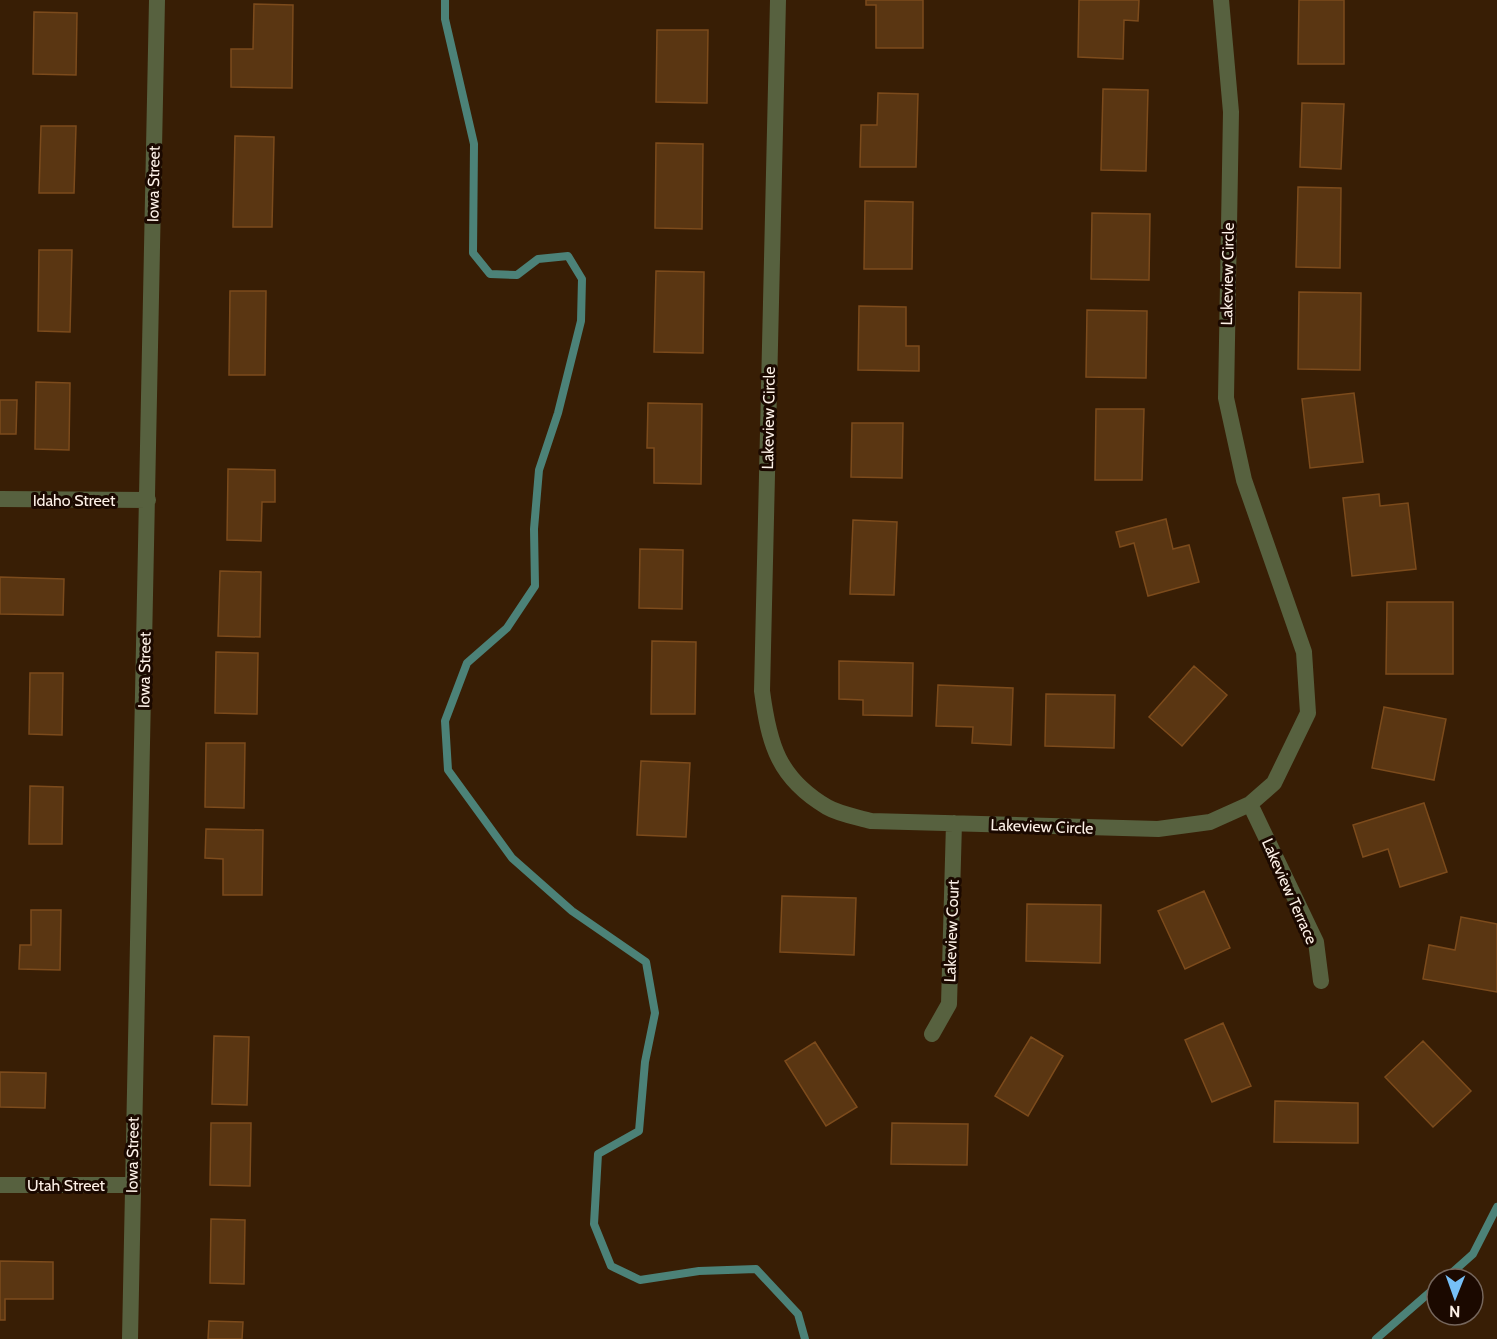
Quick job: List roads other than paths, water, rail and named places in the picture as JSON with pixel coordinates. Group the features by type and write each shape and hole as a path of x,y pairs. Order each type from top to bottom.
{"street":[{"name":"Iowa Street","path":"130,1339 157,0"},
{"name":"Lakeview Circle","path":"778,0 762,680 768,736 789,776 828,807 871,821 1158,829 1210,822 1250,804 1274,783 1308,713 1304,652 1244,480 1226,398 1231,112 1221,0"},
{"name":"Idaho Street","path":"0,499 148,500"},
{"name":"Lakeview Terrace","path":"1250,804 1316,942 1321,981"},
{"name":"Lakeview Court","path":"932,1034 949,1004 954,823"},
{"name":"Utah Street","path":"0,1185 132,1185"}],"waterway":[{"path":"445,0 445,19 474,144 473,253 490,274 517,275 538,259 568,256 582,279 581,321 558,413 539,470 534,529 535,586 507,628 467,663 445,721 448,770 512,858 572,911 646,962 655,1013 645,1062 639,1131 598,1154 594,1224 611,1266 640,1280 699,1271 756,1269 798,1314 805,1339"},
{"path":"1458,1267 1473,1254 1497,1207"},
{"path":"1376,1339 1425,1296"}]}
